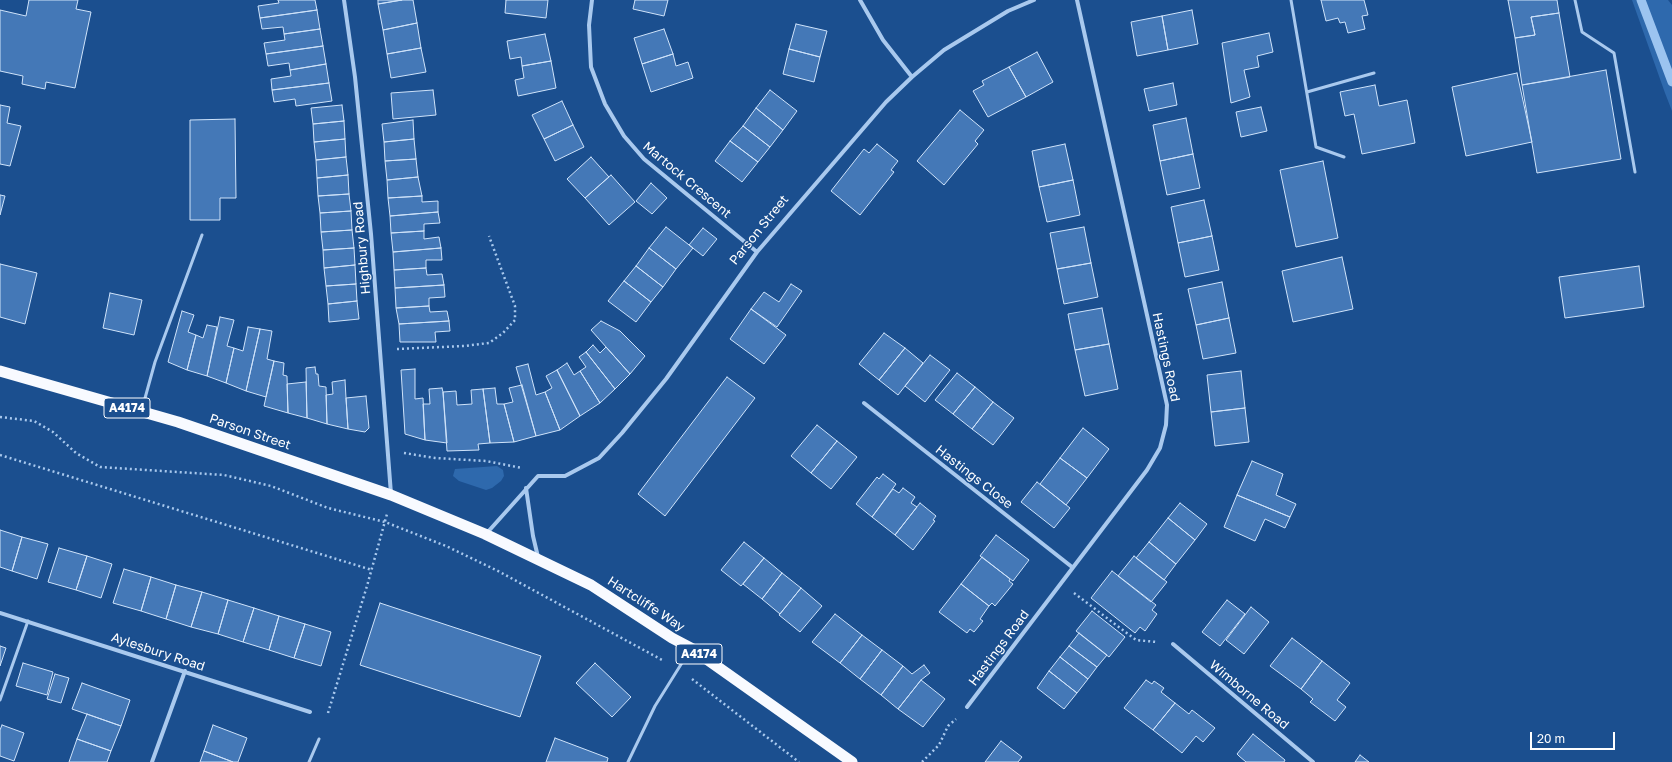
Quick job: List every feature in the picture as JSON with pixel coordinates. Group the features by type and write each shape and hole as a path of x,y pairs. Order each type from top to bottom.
{"highway":[{"name":"Parson Street","path":"0,371 141,413 178,422 391,495 485,534 539,559"},
{"name":"Hartcliffe Way","path":"539,559 590,584 672,638 691,648 852,762"}],"street":[{"name":"Highbury Road","path":"344,0 359,116 371,234 391,495"},
{"name":"Martock Crescent","path":"592,0 589,25 591,67 605,104 624,136 644,159 757,252"},
{"path":"860,0 883,40 912,77"},
{"name":"Parson Street","path":"485,534 538,476 565,476 599,458 666,379 757,252 886,102 912,77 944,50 1008,11 1034,0"},
{"name":"Hastings Road","path":"967,707 1147,470 1160,448 1166,425 1167,405 1078,0"},
{"name":"Hastings Close","path":"864,403 1072,567"},
{"path":"526,488 533,536 539,559"},
{"name":"Aylesbury Road","path":"0,613 310,712"},
{"name":"Wimborne Road","path":"1173,644 1313,762"},
{"path":"152,762 185,671"}],"lane":[{"path":"1291,0 1316,148 1344,157"},
{"path":"1575,0 1582,32 1614,53 1635,172"},
{"path":"1307,92 1374,74"},
{"path":"141,413 155,362 202,235"},
{"path":"0,700 28,621"},
{"path":"628,762 655,706 677,668 691,648"},
{"path":"309,762 319,740"}],"path":[{"path":"380,350 470,346 489,343 503,333 515,320 515,306 490,236"},
{"path":"0,417 34,421 53,432 76,453 100,467 224,475 271,486 328,508 385,522 446,546 472,558 677,668 799,762"},
{"path":"388,451 435,458 486,461 529,469"},
{"path":"0,455 372,570"},
{"path":"319,740 337,688 372,570 391,495"},
{"path":"1061,582 1136,640 1173,644"},
{"path":"922,762 939,745 948,726 967,707"}],"shaded area":[{"path":"1632,0 1668,0 1672,5 1672,111 1665,93"},
{"path":"497,466 503,470 504,476 501,481 492,488 486,490 459,481 453,476 455,469"}],"building":[{"path":"29,0 78,0 76,9 91,12 75,88 46,82 45,89 22,84 23,76 0,71 0,10 26,16"},
{"path":"278,0 315,0 317,10 260,18 258,6 279,3"},
{"path":"378,0 402,0 378,4"},
{"path":"402,0 413,0 417,23 383,30 378,4"},
{"path":"506,0 548,0 546,18 505,13"},
{"path":"635,0 668,0 664,16 633,9"},
{"path":"1321,0 1364,0 1368,15 1362,16 1365,29 1348,33 1345,22 1340,23 1338,18 1326,21"},
{"path":"1508,0 1557,0 1559,13 1531,17 1535,35 1515,38"},
{"path":"317,10 320,29 284,34 283,27 262,29 260,18"},
{"path":"1192,10 1198,44 1168,50 1162,16"},
{"path":"1559,13 1570,77 1522,85 1515,38 1535,35 1531,17"},
{"path":"1162,16 1168,50 1137,56 1131,22"},
{"path":"417,23 421,48 387,54 383,30"},
{"path":"796,24 827,31 820,57 789,49"},
{"path":"320,29 323,46 266,54 264,43 285,40 284,34"},
{"path":"664,29 673,54 642,64 634,38"},
{"path":"1269,33 1273,52 1257,56 1259,67 1244,70 1250,97 1231,103 1222,43"},
{"path":"545,34 551,61 522,66 521,57 510,59 507,41"},
{"path":"323,46 326,64 290,70 289,63 268,66 266,54"},
{"path":"421,48 426,72 391,78 387,54"},
{"path":"789,49 820,57 814,82 783,74"},
{"path":"1037,52 1053,82 1026,97 1009,67"},
{"path":"673,54 676,66 688,62 693,78 651,92 642,64"},
{"path":"551,61 556,88 518,96 515,80 524,78 522,66"},
{"path":"326,64 329,83 272,90 271,79 291,76 290,70"},
{"path":"1009,67 1026,97 988,117 973,91 984,85 982,81"},
{"path":"1606,70 1621,159 1537,173 1522,85"},
{"path":"1517,73 1532,142 1466,156 1452,87"},
{"path":"329,83 332,101 296,106 295,99 274,102 272,90"},
{"path":"1173,83 1177,105 1149,111 1144,89"},
{"path":"1375,85 1379,106 1407,100 1415,143 1362,154 1354,114 1345,116 1340,92"},
{"path":"433,90 436,115 393,119 391,93"},
{"path":"770,90 797,111 783,130 756,108"},
{"path":"562,101 573,125 544,139 532,115"},
{"path":"0,105 10,107 7,123 21,126 10,166 0,164"},
{"path":"342,105 344,121 313,124 311,108"},
{"path":"1261,107 1267,131 1241,137 1236,112"},
{"path":"756,108 783,130 770,147 743,126"},
{"path":"960,110 984,130 975,141 978,144 944,185 917,161"},
{"path":"1186,118 1193,154 1160,161 1153,125"},
{"path":"235,119 236,198 220,198 220,220 190,220 190,120"},
{"path":"413,120 414,139 384,142 382,124"},
{"path":"344,121 345,139 314,142 313,124"},
{"path":"573,125 584,147 555,161 544,139"},
{"path":"743,126 770,147 758,162 730,141"},
{"path":"345,139 346,157 316,160 314,142"},
{"path":"414,139 416,159 385,161 384,142"},
{"path":"730,141 758,162 742,182 715,161"},
{"path":"877,144 898,161 891,170 894,172 860,215 831,191 864,149 869,153"},
{"path":"1065,144 1073,180 1039,187 1032,151"},
{"path":"1193,154 1200,188 1167,195 1160,161"},
{"path":"346,157 348,175 317,178 316,160"},
{"path":"591,157 609,177 585,198 567,179"},
{"path":"416,159 418,177 387,180 385,161"},
{"path":"1323,161 1338,238 1296,247 1280,170"},
{"path":"348,175 349,194 318,196 317,178"},
{"path":"611,175 635,202 609,225 585,198"},
{"path":"418,177 422,196 388,198 387,180"},
{"path":"1073,180 1080,215 1047,222 1039,187"},
{"path":"651,183 667,198 652,214 636,201"},
{"path":"349,194 351,211 320,213 318,196"},
{"path":"0,195 5,196 0,215"},
{"path":"422,196 422,202 438,201 438,212 390,216 388,198"},
{"path":"1204,200 1212,236 1178,243 1171,207"},
{"path":"351,211 352,230 321,232 320,213"},
{"path":"438,212 440,223 424,224 424,231 391,233 390,216"},
{"path":"666,227 693,248 676,269 649,248"},
{"path":"1084,227 1091,263 1057,269 1050,233"},
{"path":"703,228 717,239 703,256 689,245"},
{"path":"352,230 354,248 323,250 321,232"},
{"path":"424,231 424,239 439,237 441,248 393,252 391,233"},
{"path":"1212,236 1219,270 1185,277 1178,243"},
{"path":"354,248 355,265 324,268 323,250"},
{"path":"441,248 442,260 426,260 426,268 394,270 393,252"},
{"path":"649,248 676,269 663,287 636,266"},
{"path":"1342,257 1353,309 1293,322 1282,271"},
{"path":"1091,263 1098,297 1064,304 1057,269"},
{"path":"0,264 37,273 25,324 0,317"},
{"path":"355,265 356,284 326,286 324,268"},
{"path":"636,266 663,287 651,302 624,281"},
{"path":"1639,266 1644,307 1565,318 1559,277"},
{"path":"426,268 427,275 442,274 444,285 395,288 394,270"},
{"path":"624,281 651,302 636,322 608,301"},
{"path":"1222,282 1229,318 1196,325 1188,289"},
{"path":"356,284 357,301 328,304 326,286"},
{"path":"791,284 802,291 777,327 751,309 764,292 779,302"},
{"path":"444,285 445,297 429,298 429,306 396,308 395,288"},
{"path":"110,293 142,300 134,335 103,328"},
{"path":"357,301 359,319 329,322 328,304"},
{"path":"429,306 430,312 447,311 449,321 399,324 396,308"},
{"path":"1102,308 1109,344 1075,350 1068,314"},
{"path":"751,309 786,335 764,364 730,339"},
{"path":"182,311 194,315 188,332 196,335 187,370 168,362"},
{"path":"220,317 234,320 227,346 234,348 226,383 207,376"},
{"path":"1229,318 1236,353 1203,359 1196,325"},
{"path":"449,321 450,331 435,332 436,342 400,342 399,324"},
{"path":"601,321 620,331 645,356 630,374 591,330"},
{"path":"207,325 217,327 207,376 187,370 196,335 203,338"},
{"path":"248,327 260,329 246,391 226,383 234,348 243,351"},
{"path":"260,329 272,331 267,359 274,361 266,397 246,391"},
{"path":"884,333 905,348 879,380 859,364"},
{"path":"1109,344 1118,389 1085,396 1075,350"},
{"path":"593,345 600,353 606,347 630,374 615,389 586,352"},
{"path":"905,348 923,363 898,395 879,380"},
{"path":"586,352 615,389 600,403 580,371 586,367 579,357"},
{"path":"930,355 950,370 925,402 905,386"},
{"path":"274,361 284,363 283,375 287,376 288,413 264,406"},
{"path":"567,363 574,375 580,371 600,403 580,416 557,370"},
{"path":"528,364 536,395 545,392 560,430 536,436 516,367"},
{"path":"315,367 316,374 318,374 319,386 326,387 327,424 307,418 306,368"},
{"path":"415,369 415,399 423,398 425,440 405,434 401,370"},
{"path":"557,370 580,416 560,430 545,392 552,388 546,376"},
{"path":"1241,371 1245,408 1211,412 1207,375"},
{"path":"957,373 975,387 953,414 935,400"},
{"path":"727,377 755,398 665,516 638,494"},
{"path":"345,380 348,429 327,424 326,395 333,394 332,382"},
{"path":"306,382 307,418 288,413 287,384"},
{"path":"522,385 536,436 514,442 504,404 513,402 509,388"},
{"path":"975,387 993,402 972,429 953,414"},
{"path":"442,388 447,443 425,440 423,404 430,404 429,389"},
{"path":"495,388 497,404 504,404 514,442 490,443 483,389"},
{"path":"483,389 490,443 478,444 479,450 447,451 443,392 456,391 457,405 472,404 471,390"},
{"path":"366,396 369,428 365,432 348,429 346,398"},
{"path":"993,402 1014,418 993,445 972,429"},
{"path":"1245,408 1249,442 1215,446 1211,412"},
{"path":"817,425 837,441 811,473 791,456"},
{"path":"1083,428 1109,449 1087,478 1060,458"},
{"path":"837,441 857,457 831,489 811,473"},
{"path":"1060,458 1087,478 1066,505 1040,484"},
{"path":"1252,461 1283,474 1276,495 1296,504 1290,517 1237,495"},
{"path":"883,474 896,484 872,517 856,504 877,477 879,479"},
{"path":"1037,482 1070,508 1054,528 1021,502"},
{"path":"903,488 915,497 911,503 917,507 895,535 872,517 893,489 899,493"},
{"path":"1237,495 1290,517 1285,528 1265,519 1255,541 1224,527"},
{"path":"920,503 936,516 933,520 935,521 913,550 895,535"},
{"path":"1180,503 1207,524 1195,540 1168,518"},
{"path":"1168,518 1195,540 1176,564 1149,542"},
{"path":"0,530 22,537 12,571 0,567"},
{"path":"996,535 1029,560 1013,581 980,556"},
{"path":"22,537 48,544 37,579 12,571"},
{"path":"744,542 764,558 741,586 721,570"},
{"path":"1149,542 1176,564 1164,580 1136,558"},
{"path":"59,548 87,556 76,590 48,582"},
{"path":"87,556 112,564 101,598 76,590"},
{"path":"1134,556 1167,582 1151,602 1118,576"},
{"path":"982,557 1010,579 1009,581 1013,584 995,606 992,603 989,606 961,584"},
{"path":"764,558 782,573 762,599 743,584"},
{"path":"124,569 151,577 141,611 113,603"},
{"path":"1112,571 1156,605 1152,610 1157,614 1145,631 1140,627 1135,633 1091,598"},
{"path":"782,573 801,588 780,614 762,599"},
{"path":"151,577 176,585 166,619 141,611"},
{"path":"961,584 989,606 980,619 983,621 974,632 970,629 967,633 939,612"},
{"path":"176,585 202,592 191,627 166,619"},
{"path":"801,588 822,606 800,632 779,615"},
{"path":"202,592 228,600 218,634 191,627"},
{"path":"228,600 254,608 243,642 218,634"},
{"path":"1227,600 1245,614 1220,646 1202,632"},
{"path":"380,603 541,656 520,717 360,665"},
{"path":"1251,607 1269,622 1244,654 1226,640"},
{"path":"254,608 279,616 269,650 243,642"},
{"path":"1092,611 1125,637 1109,657 1076,631"},
{"path":"835,614 862,635 840,663 812,642"},
{"path":"279,616 305,624 294,658 269,650"},
{"path":"305,624 331,632 321,666 294,658"},
{"path":"1079,633 1107,655 1097,667 1069,646"},
{"path":"862,635 882,650 860,679 840,663"},
{"path":"1292,638 1322,661 1301,689 1270,666"},
{"path":"0,646 6,648 0,666"},
{"path":"1069,646 1097,667 1088,679 1060,657"},
{"path":"882,650 903,666 881,695 860,679"},
{"path":"1060,657 1088,679 1077,693 1049,671"},
{"path":"1322,661 1350,683 1337,700 1346,707 1335,721 1310,702 1313,699 1301,689"},
{"path":"23,663 53,672 47,695 16,686"},
{"path":"595,663 631,697 612,717 576,683"},
{"path":"924,665 930,673 921,680 898,709 881,695 903,666 912,674"},
{"path":"1049,671 1077,693 1064,709 1037,688"},
{"path":"55,674 69,678 61,703 47,699"},
{"path":"921,680 945,699 923,727 898,709"},
{"path":"1146,680 1152,684 1154,681 1164,688 1161,692 1175,703 1153,730 1124,708"},
{"path":"82,683 130,700 121,726 72,709"},
{"path":"1175,703 1189,714 1192,710 1215,728 1203,742 1196,736 1182,753 1153,730"},
{"path":"87,714 121,726 111,751 77,739"},
{"path":"2,725 24,733 14,761 0,756 0,730"},
{"path":"213,725 247,738 238,762 233,762 204,751"},
{"path":"1253,734 1285,760 1284,762 1246,762 1239,756 1237,754"},
{"path":"555,738 608,758 607,762 546,762"},
{"path":"77,739 111,751 107,762 69,762"},
{"path":"1001,741 1022,757 1018,762 985,762"},
{"path":"204,751 233,762 200,762"},
{"path":"1360,755 1369,762 1355,762"}],"waterway":[{"path":"1641,0 1672,82"}]}
